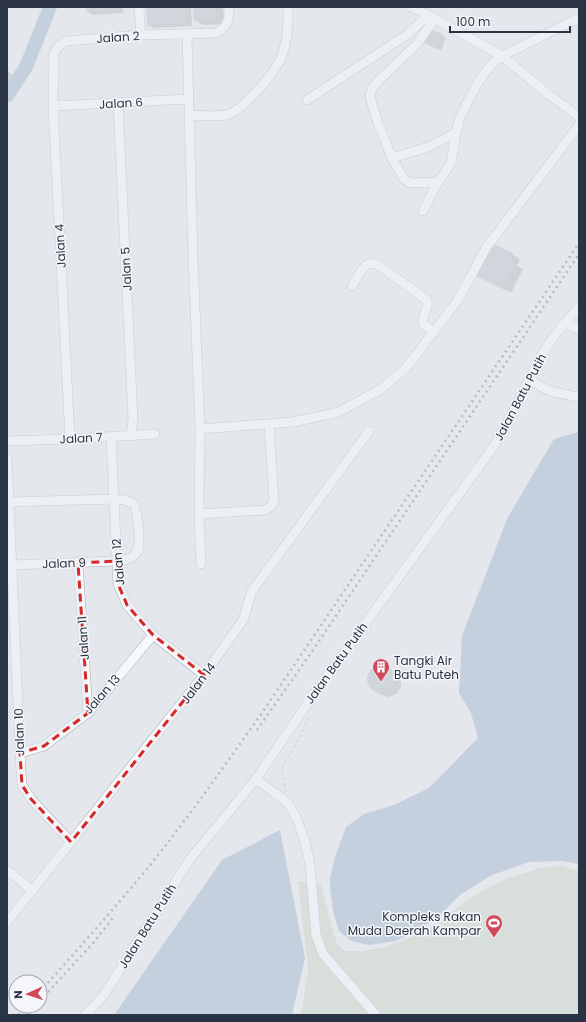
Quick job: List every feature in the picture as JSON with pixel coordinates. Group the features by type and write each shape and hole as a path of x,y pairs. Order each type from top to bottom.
{"street":[{"path":"140,7 141,35"},
{"name":"Jalan 2","path":"54,54 59,46 66,41 141,35 217,33 225,28 229,18 229,7"},
{"path":"188,115 225,115 238,109 250,98 276,68 283,54 288,33 288,7"},
{"path":"411,7 502,56 548,94 579,117"},
{"path":"307,100 432,17"},
{"path":"432,17 416,45 378,81 370,96 378,123 392,158 404,179 410,183 439,182"},
{"path":"424,211 451,163 460,117 479,81 492,64 502,56 579,18"},
{"path":"187,34 188,115 200,429 201,564"},
{"name":"Jalan 4","path":"54,54 53,106 70,439"},
{"name":"Jalan 6","path":"53,106 188,99"},
{"name":"Jalan 5","path":"118,103 133,419 131,436"},
{"path":"200,429 269,425 293,422 340,412 381,389 406,368 434,332 458,300 486,248 579,125"},
{"path":"392,158 428,147 456,133"},
{"path":"352,286 364,267 368,264 378,265 427,300 428,305 423,315 422,322 434,332"},
{"name":"Jalan Batu Putih","path":"86,1015 104,995 190,859 256,779 307,704 494,446 550,341 579,307"},
{"path":"564,324 579,329"},
{"path":"529,378 546,390 579,397"},
{"path":"200,514 266,510 271,506 274,501 269,425"},
{"name":"Jalan 14","path":"7,922 204,675 243,620 252,591 369,431"},
{"name":"Jalan 7","path":"7,441 154,434"},
{"name":"Jalan 12","path":"111,437 118,584 127,605 154,634 204,675"},
{"name":"Jalan 10","path":"7,459 22,785 31,799 71,842"},
{"path":"9,502 114,499"},
{"name":"Jalan 9","path":"12,565 128,560 137,552 138,548 136,511 134,504 125,500 114,499"},
{"name":"Jalan 11","path":"78,563 88,712"},
{"name":"Jalan 13","path":"20,753 44,746 88,712 154,634"},
{"path":"256,779 288,803 300,826 305,840 310,864 316,935 323,954 376,1015"},
{"path":"7,870 32,890"}],"path":[{"path":"288,796 282,771 283,766 301,735 310,714"}],"highlighted area":[{"path":"117,561 118,584 127,605 153,635 204,675 71,842 31,799 22,785 20,753 44,746 88,713 78,563"}],"green space":[{"name":"Kompleks Rakan Muda Daerah Kampar","path":"561,866 579,871 579,1015 301,1015 308,970 298,881 321,885 338,945 345,951 364,951 384,947 402,941 439,924 475,895 505,879 541,868"}],"water":[{"path":"579,432 579,864 562,861 529,862 492,875 461,894 436,919 396,941 369,945 351,941 339,931 333,911 330,889 330,877 335,857 346,827 364,814 394,805 429,788 478,738 471,713 459,693 462,636 507,519 554,439"},
{"path":"280,830 305,958 292,1015 114,1015 222,860"}],"building":[{"path":"86,7 117,7 117,10 86,12"},
{"path":"146,7 186,7 187,23 147,25"},
{"path":"193,7 215,7 216,20 194,21"},
{"path":"429,29 443,34 437,49 424,43"},
{"path":"492,243 513,253 509,260 515,264 503,289 476,276"},
{"name":"Tangki Air Batu Puteh","path":"381,665 387,666 391,669 394,673 394,685 391,689 387,692 381,693 375,692 371,689 368,685 367,679 368,673 371,669 375,666"}],"waterway":[{"path":"7,96 26,67 50,7"}],"railway":[{"path":"48,983 151,864 218,775 257,720 579,243"},
{"path":"257,730 311,653 579,254"},
{"path":"48,992 95,941 115,915"}],"place":[{"name":"Tangki Air Batu Puteh","path":"381,682"},
{"name":"Kompleks Rakan Muda Daerah Kampar","path":"494,938"}]}
